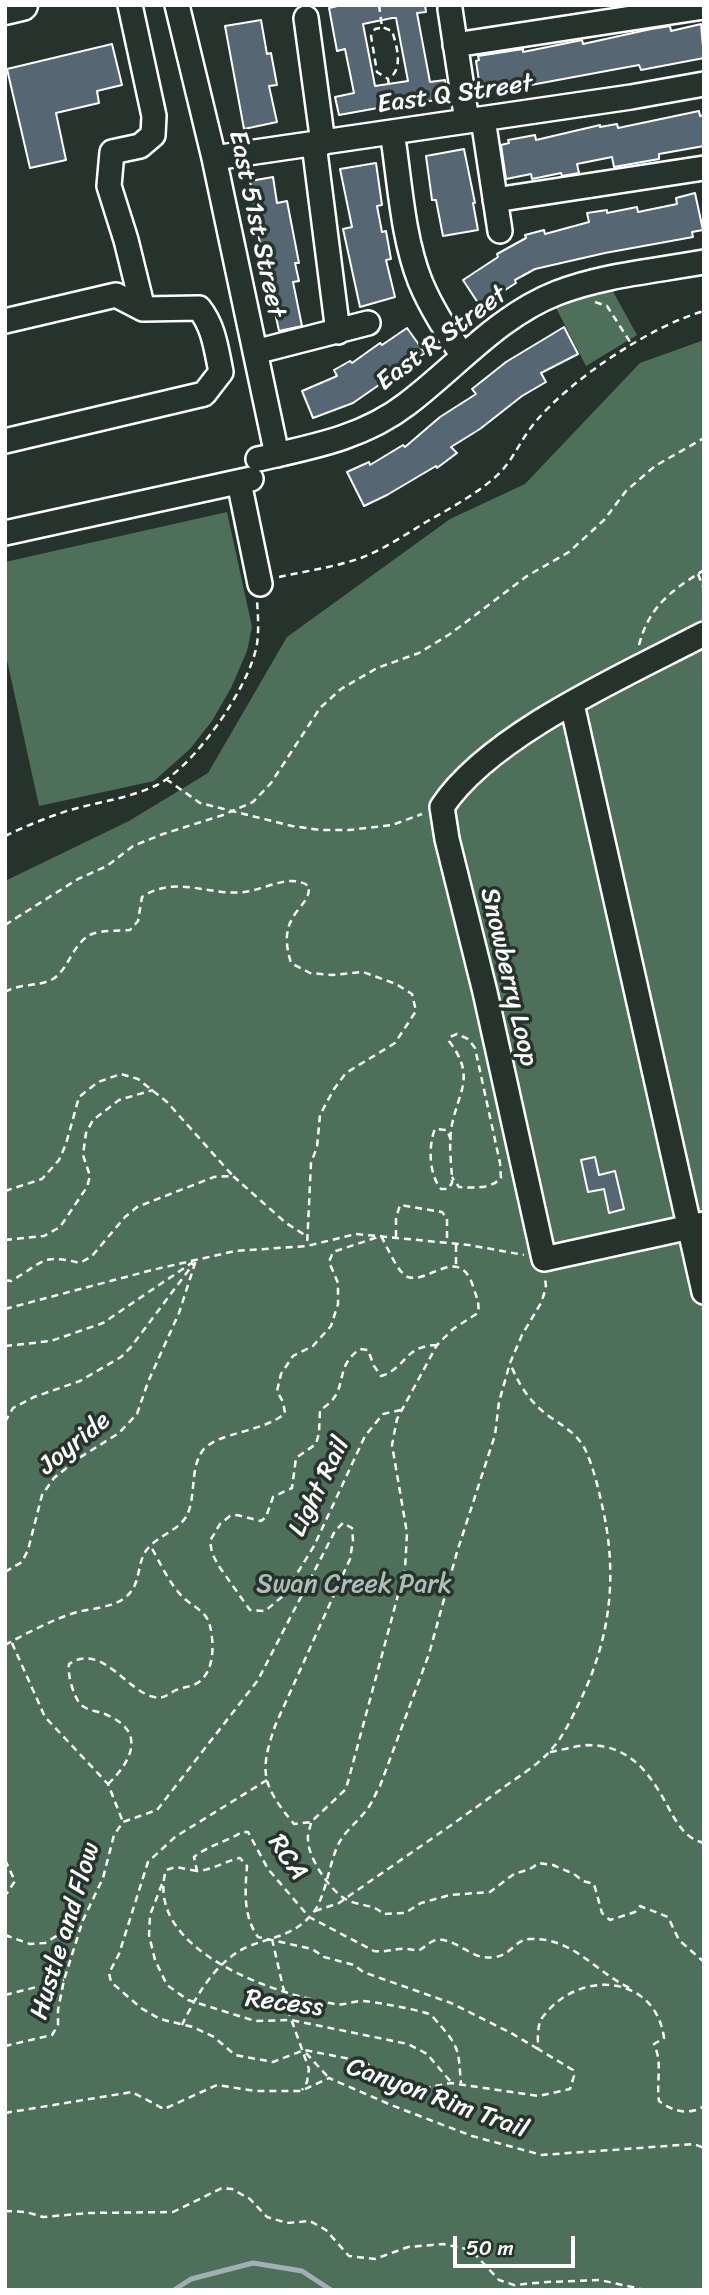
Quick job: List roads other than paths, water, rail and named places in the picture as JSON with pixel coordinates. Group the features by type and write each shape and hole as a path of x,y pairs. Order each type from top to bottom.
{"main road":[{"path":"5,9 22,5"}],"street":[{"path":"130,5 154,116 153,135 140,146 112,152 109,186 127,240 143,309"},
{"name":"East 51st Street","path":"177,5 214,158 255,352 260,584"},
{"path":"455,45 704,7"},
{"path":"450,9 455,45 495,200 500,232"},
{"path":"306,18 338,332"},
{"name":"East Q Street","path":"214,158 319,143 393,123 475,120 704,84"},
{"path":"393,123 405,222 419,278 435,312 463,356"},
{"path":"495,200 704,168"},
{"name":"East R Street","path":"5,533 256,469 343,439 372,426 406,405 463,356 521,312 556,293 597,281 704,262"},
{"path":"5,321 116,295 143,309 199,308 208,319 214,336 221,372 204,394 5,441"},
{"path":"255,352 368,323"},
{"path":"703,636 572,704 696,1226 704,1292"},
{"name":"Snowberry Loop","path":"572,704 506,745 449,796 442,807 447,839 485,992 544,1259 696,1226"}],"waterway":[{"path":"174,2290 191,2279 253,2263 302,2271 331,2290"}],"park label":[{"name":"Swan Creek Park","path":"354,1585"}]}
